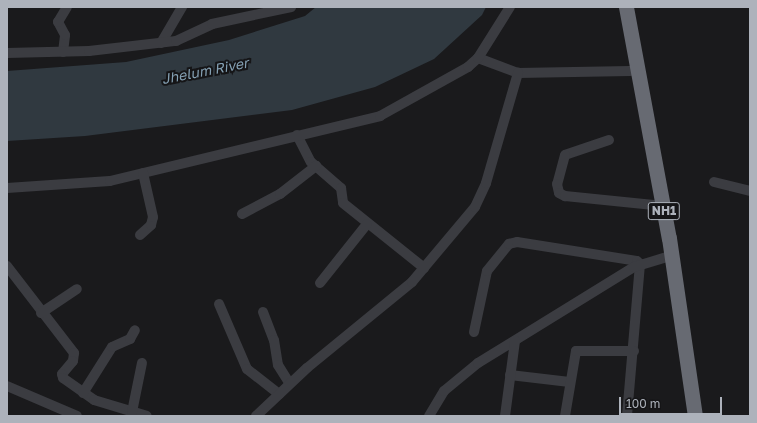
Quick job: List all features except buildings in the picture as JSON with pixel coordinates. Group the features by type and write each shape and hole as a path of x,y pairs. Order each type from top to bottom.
{"highway":[{"name":"NH1","path":"618,7 659,206"},
{"name":"NH1","path":"626,7 694,416"},
{"name":"NH1","path":"667,257 686,416"}],"street":[{"path":"62,52 65,35 58,22 67,7"},
{"path":"161,43 182,7"},
{"path":"7,53 62,52 180,40 212,24 291,7"},
{"path":"7,188 110,181 380,116 452,78 478,58 510,7"},
{"path":"478,58 518,73 630,71"},
{"path":"256,416 290,384 397,296 424,268 481,196 518,73"},
{"path":"297,135 316,166 341,188 341,201 367,224 424,268"},
{"path":"609,140 565,155 559,193 565,196 659,206"},
{"path":"242,214 280,194 316,166"},
{"path":"140,235 153,217 143,173"},
{"path":"714,182 750,192"},
{"path":"320,283 367,224"},
{"path":"474,332 487,271 509,244 517,242 618,256 640,264"},
{"path":"429,416 451,384 515,341 640,264 667,257"},
{"path":"627,416 634,351 640,264"},
{"path":"7,266 41,313 74,353 73,361 62,375 83,393 132,412 147,416"},
{"path":"41,313 77,289"},
{"path":"219,304 247,369 279,394"},
{"path":"263,312 274,340 278,365 290,384"},
{"path":"83,393 112,347 120,341 130,339 135,330"},
{"path":"505,416 515,341"},
{"path":"565,416 576,351 634,351"},
{"path":"132,412 142,363"},
{"path":"510,374 570,382"},
{"path":"7,386 77,416"}],"water":[{"name":"Jhelum River","path":"316,7 486,7 482,15 434,59 375,87 292,110 85,136 7,141 7,71 126,62 229,40 305,16"}]}
